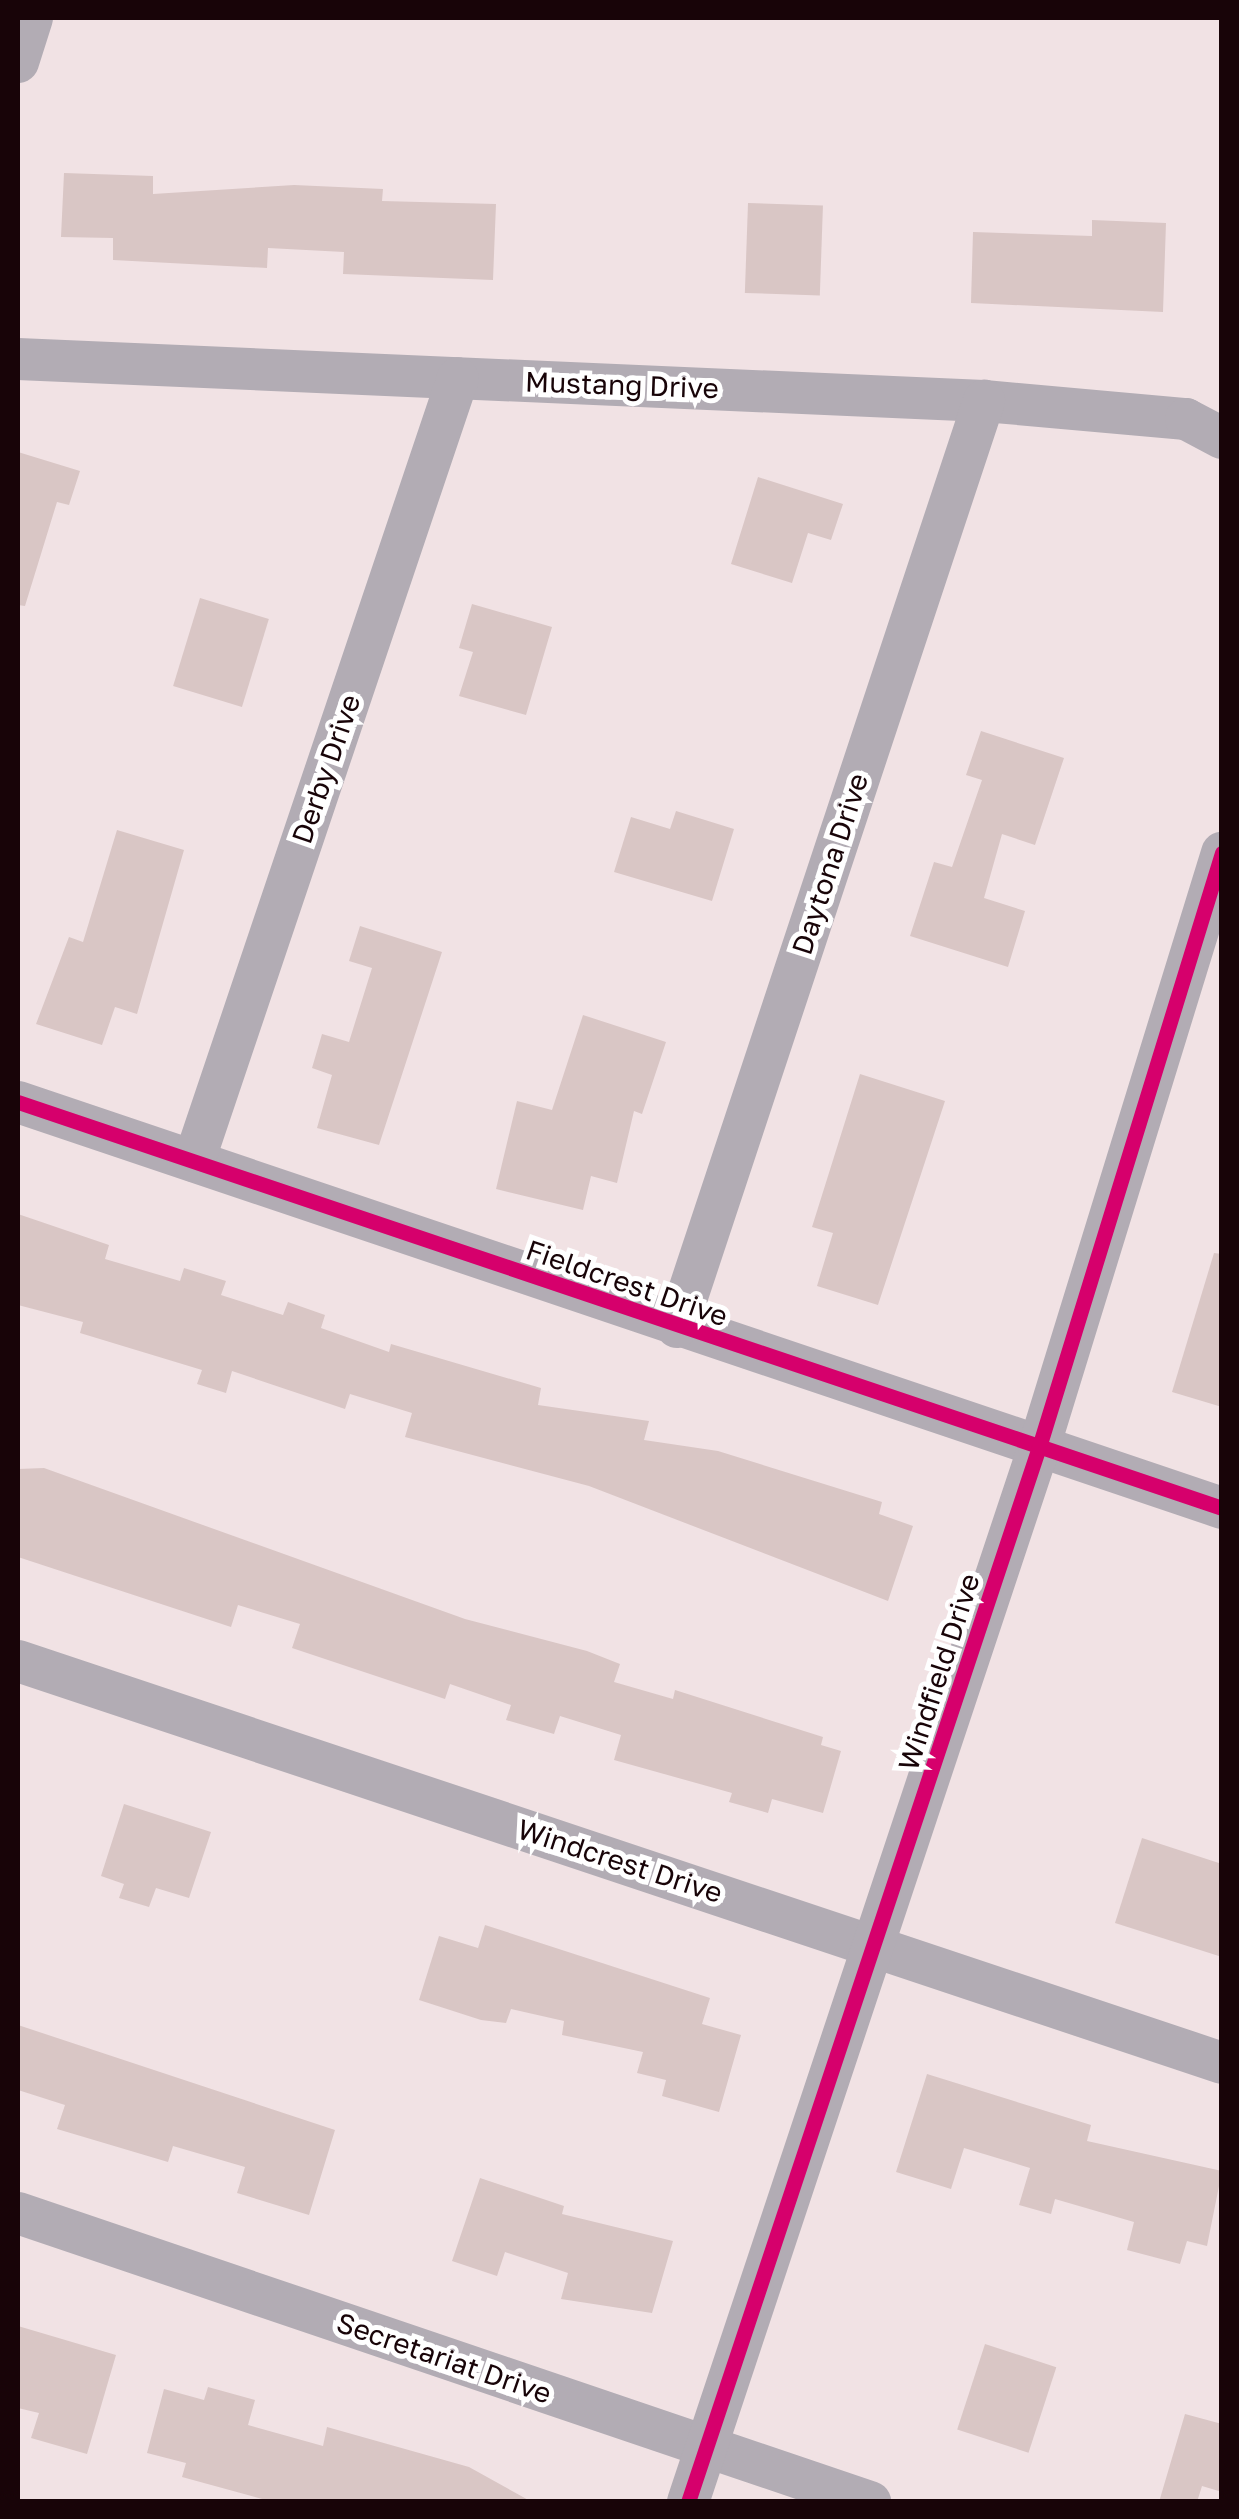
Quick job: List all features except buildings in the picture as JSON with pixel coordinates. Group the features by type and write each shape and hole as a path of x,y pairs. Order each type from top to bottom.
{"street":[{"path":"18,62 32,18"},
{"name":"Mustang Drive","path":"18,359 984,401 1186,420 1222,438"},
{"name":"Derby Drive","path":"194,1160 458,378"},
{"name":"Daytona Drive","path":"677,1327 984,401"},
{"name":"Windfield Drive","path":"688,2502 1039,1447 1222,853"},
{"name":"Fieldcrest Drive","path":"18,1102 1222,1508"},
{"name":"Windcrest Drive","path":"18,1662 1222,2063"},
{"name":"Secretariat Drive","path":"18,2213 870,2502"}],"cycle path":[{"path":"688,2502 1039,1447 1222,853"},
{"path":"18,1102 1222,1508"}]}
